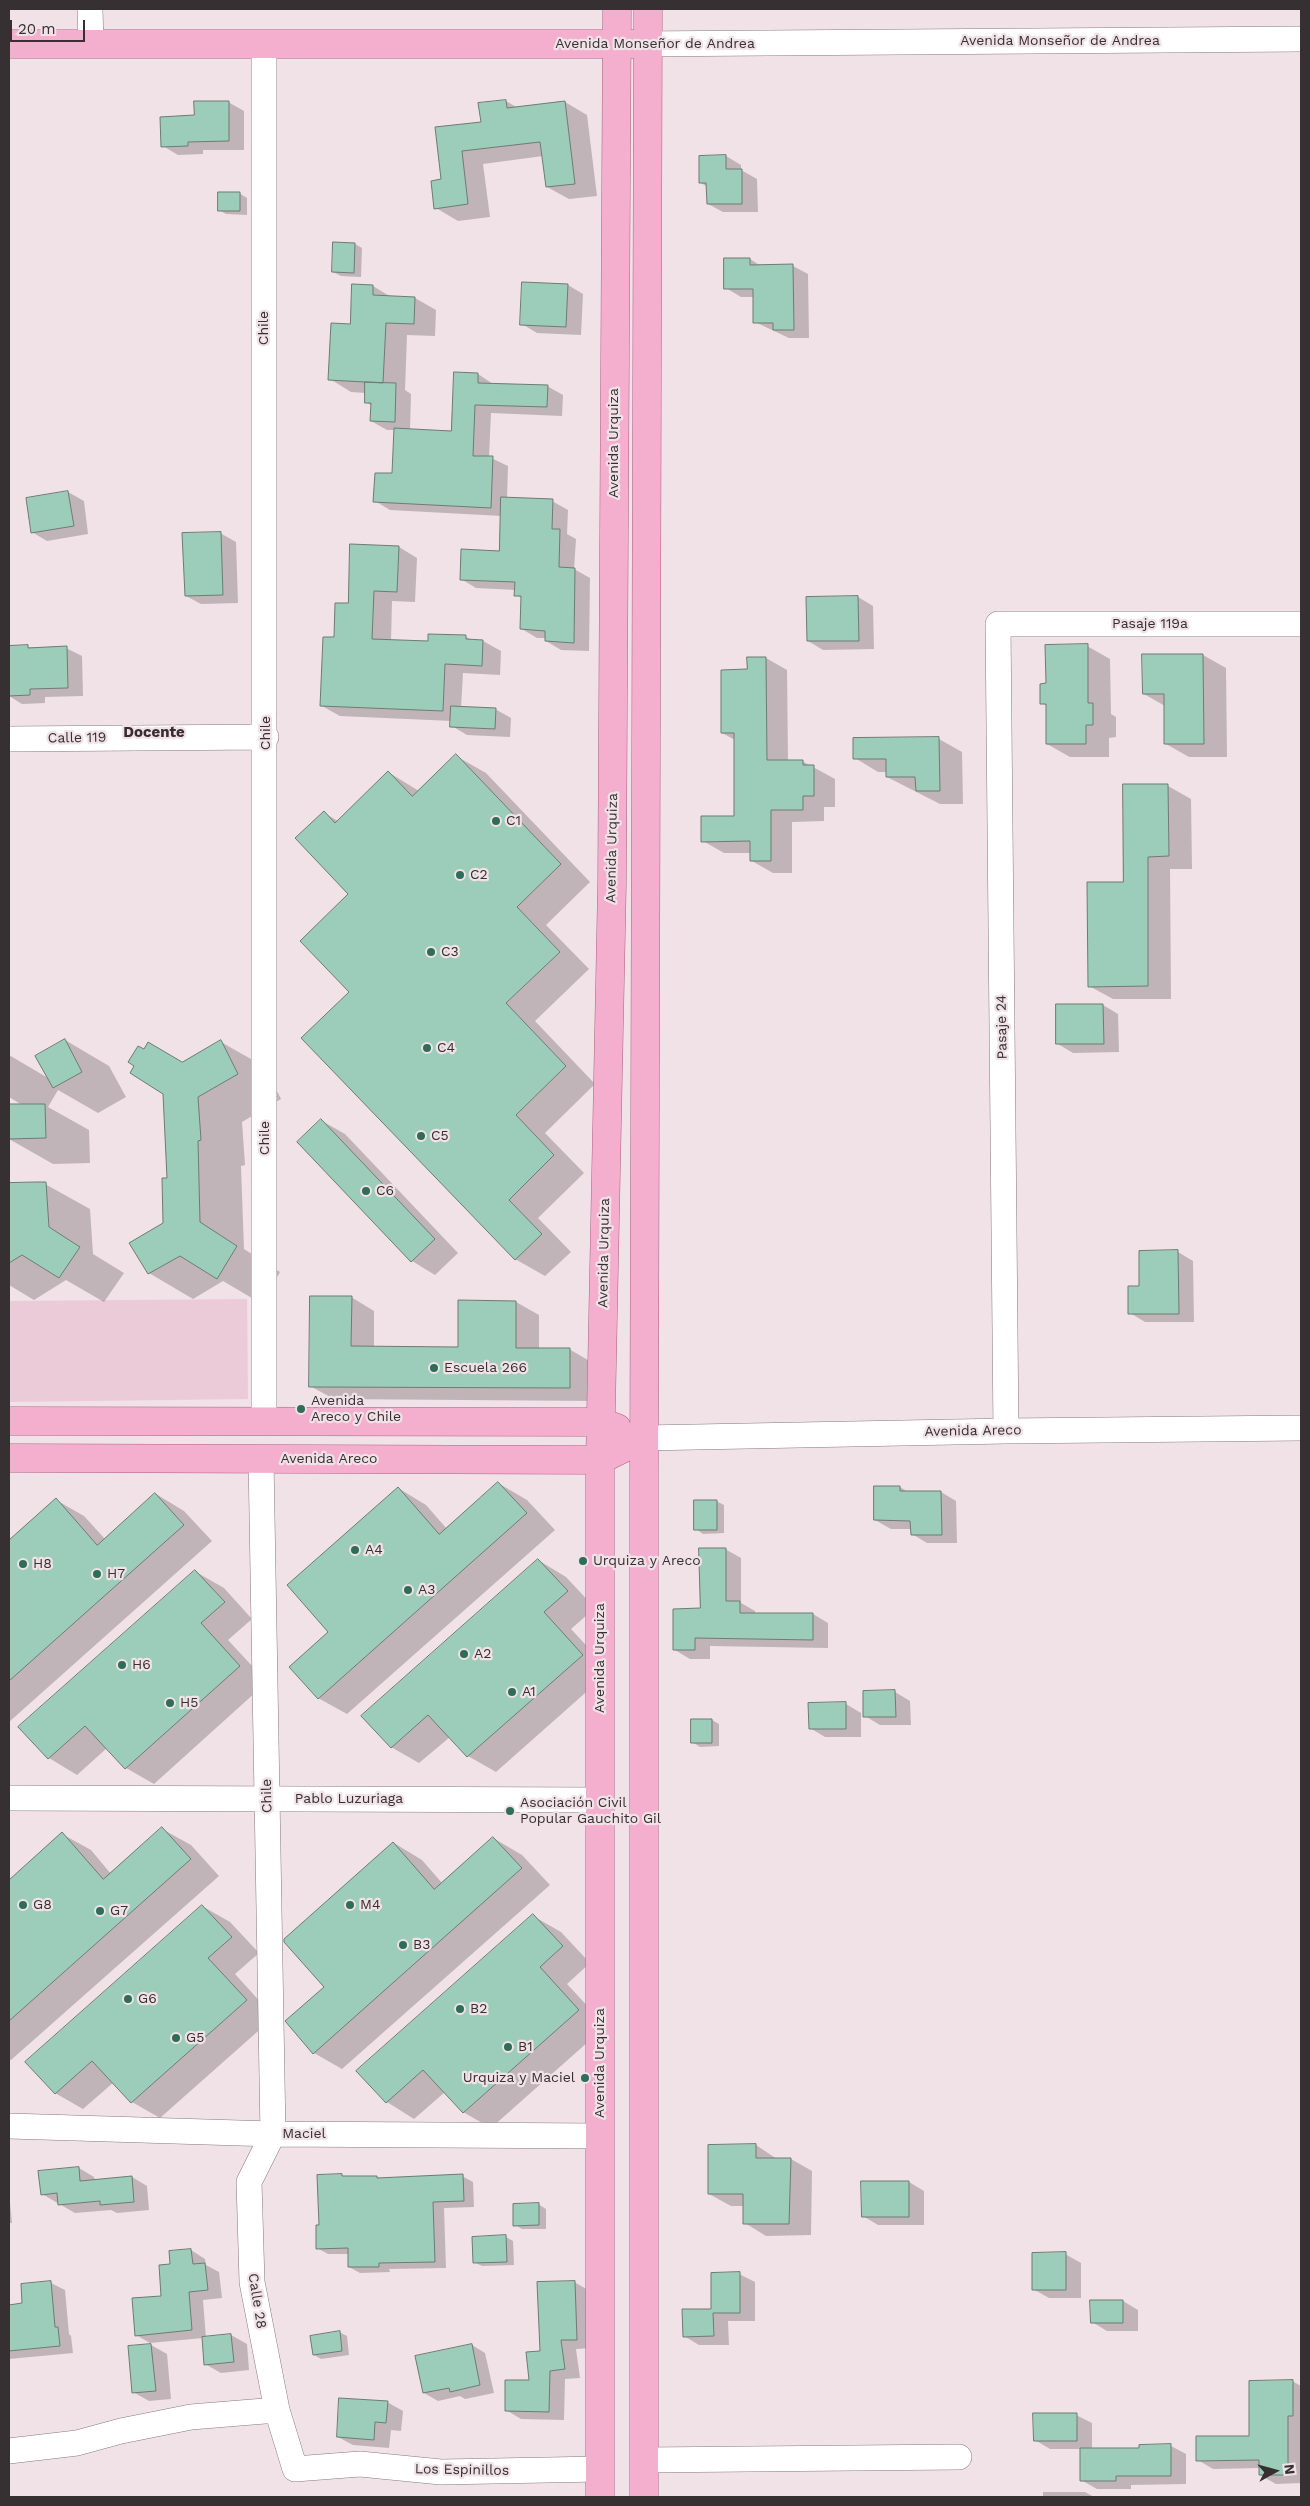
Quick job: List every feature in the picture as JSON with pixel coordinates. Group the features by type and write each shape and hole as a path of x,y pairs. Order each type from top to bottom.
{"main road":[{"name":"Avenida Urquiza","path":"617,9 633,44 644,1438 644,2497"},
{"name":"Avenida Urquiza","path":"600,2497 600,1422 633,44 648,9"},
{"name":"Avenida Monseñor de Andrea","path":"9,44 633,44"},
{"name":"Avenida Areco","path":"9,1421 600,1422 644,1438"},
{"name":"Avenida Areco","path":"9,1458 600,1460 644,1438"}],"street":[{"path":"90,9 91,44"},
{"name":"Avenida Monseñor de Andrea","path":"633,44 1301,39"},
{"name":"Chile","path":"264,44 266,737 264,1421"},
{"name":"Pasaje 119a","path":"998,624 1301,624"},
{"name":"Pasaje 24","path":"998,624 1006,1430"},
{"name":"Calle 119","path":"9,739 266,737"},
{"name":"Avenida Areco","path":"644,1438 1006,1430 1301,1428"},
{"name":"Chile","path":"261,1459 273,2134"},
{"name":"Pablo Luzuriaga","path":"9,1798 600,1800"},
{"name":"Maciel","path":"9,2126 273,2134 600,2136"},
{"name":"Calle 28","path":"273,2134 249,2182 252,2282 277,2410 295,2469"},
{"path":"9,2452 77,2443 121,2431 192,2417 277,2410"},
{"path":"644,2460 959,2457"},
{"name":"Los Espinillos","path":"295,2469 360,2464 441,2472 600,2469"}],"shaded area":[{"path":"247,1299 248,1399 9,1402 9,1301"}],"building":[{"path":"506,100 507,108 565,101 575,184 546,187 540,142 462,151 468,204 434,209 431,181 441,179 435,127 481,122 478,103"},
{"path":"194,101 229,101 229,141 188,142 188,146 161,147 160,117 194,115"},
{"path":"726,155 726,169 742,169 742,204 707,204 706,183 699,183 699,156"},
{"path":"218,192 240,192 240,211 218,211"},
{"path":"333,242 355,243 354,273 332,272"},
{"path":"724,258 750,258 750,265 793,264 794,330 773,330 773,323 753,323 753,289 724,289"},
{"path":"522,282 568,284 566,327 520,325"},
{"path":"352,284 373,285 373,295 415,297 414,324 386,323 383,383 328,380 331,323 350,324"},
{"path":"454,372 478,373 478,383 548,385 547,407 475,405 473,456 493,456 491,508 373,502 375,473 392,473 394,428 451,431"},
{"path":"365,382 396,383 395,422 370,421 371,403 365,403"},
{"path":"68,491 74,526 31,533 26,498"},
{"path":"501,497 553,499 552,529 560,529 559,567 575,568 574,643 545,641 545,631 520,629 521,596 514,596 515,582 460,580 461,549 499,551"},
{"path":"221,532 223,595 185,596 182,533"},
{"path":"350,544 399,546 397,592 374,591 372,639 428,641 428,634 466,635 466,639 483,640 482,666 445,664 443,711 320,706 323,637 334,637 335,603 348,603"},
{"path":"858,596 859,641 807,641 806,597"},
{"path":"1088,644 1088,703 1093,703 1093,725 1086,725 1086,744 1046,744 1046,704 1040,704 1040,684 1046,683 1045,645"},
{"path":"28,645 28,648 67,646 68,688 30,689 30,695 9,696 9,646"},
{"path":"1142,654 1203,654 1204,744 1164,744 1164,694 1143,694"},
{"path":"747,657 766,657 767,760 803,760 803,765 814,765 814,796 803,796 803,810 771,810 771,861 750,861 750,841 701,842 701,816 734,816 734,733 721,733 721,670 747,669"},
{"path":"451,706 496,708 495,729 450,727"},
{"path":"939,737 940,791 916,791 915,777 886,777 886,759 853,759 853,738"},
{"path":"456,754 561,864 517,907 560,952 506,1003 566,1066 516,1115 554,1155 509,1200 542,1234 515,1260 301,1038 349,992 300,941 348,894 295,838 324,811 335,823 388,771 412,796"},
{"path":"1123,784 1168,784 1169,856 1148,857 1148,986 1088,987 1087,882 1123,882"},
{"path":"1056,1004 1103,1004 1104,1044 1056,1044"},
{"path":"65,1039 82,1072 53,1088 35,1056"},
{"path":"221,1040 238,1074 198,1097 201,1140 198,1141 200,1222 237,1246 217,1279 180,1256 148,1274 129,1243 163,1223 162,1178 167,1178 163,1094 130,1073 134,1066 128,1062 138,1046 144,1049 148,1042 182,1062"},
{"path":"9,1104 45,1104 46,1138 9,1139"},
{"name":"C6","path":"321,1119 435,1239 411,1262 297,1142"},
{"path":"46,1182 49,1227 80,1247 59,1278 22,1255 9,1263 9,1183"},
{"path":"1178,1250 1179,1314 1128,1314 1128,1286 1139,1286 1139,1251"},
{"path":"310,1296 352,1296 351,1346 458,1347 458,1300 516,1301 516,1348 570,1348 570,1388 309,1387"},
{"path":"498,1482 527,1513 318,1699 289,1667 328,1632 287,1585 398,1487 439,1534"},
{"path":"874,1486 900,1486 900,1491 941,1491 942,1535 911,1535 910,1521 874,1520"},
{"name":"H7","path":"155,1493 184,1525 9,1681 9,1540 56,1498 97,1545"},
{"path":"694,1500 717,1500 717,1530 694,1530"},
{"path":"699,1548 726,1548 726,1601 740,1601 740,1613 813,1613 813,1640 695,1638 695,1650 673,1650 673,1609 700,1608"},
{"path":"538,1559 568,1591 544,1612 583,1655 467,1757 428,1715 391,1748 361,1716"},
{"path":"195,1570 225,1602 201,1623 240,1666 125,1769 85,1726 48,1759 18,1727"},
{"path":"895,1690 896,1717 863,1717 863,1691"},
{"path":"846,1702 846,1729 809,1729 808,1703"},
{"path":"691,1719 712,1719 712,1743 691,1743"},
{"name":"G7","path":"162,1827 191,1859 9,2021 9,1880 62,1832 103,1879"},
{"path":"493,1837 522,1868 313,2054 285,2021 324,1987 284,1942 284,1939 393,1842 434,1889"},
{"path":"202,1905 232,1937 208,1958 247,2000 131,2103 92,2061 55,2094 25,2062"},
{"path":"533,1914 563,1946 540,1967 579,2010 463,2113 423,2070 386,2103 356,2071"},
{"path":"756,2144 756,2158 791,2158 789,2224 743,2224 743,2194 708,2194 708,2145"},
{"path":"79,2167 80,2181 132,2176 134,2202 100,2205 100,2201 58,2205 57,2193 41,2195 38,2171"},
{"path":"342,2174 342,2176 377,2176 377,2178 463,2174 464,2201 433,2202 435,2262 379,2263 379,2267 348,2267 348,2248 316,2249 316,2225 319,2225 317,2175"},
{"path":"861,2181 909,2181 909,2217 862,2217"},
{"path":"539,2203 539,2225 513,2226 513,2204"},
{"path":"506,2235 507,2262 473,2263 472,2237"},
{"path":"191,2249 193,2264 205,2263 208,2290 189,2292 192,2330 135,2336 132,2298 161,2296 159,2265 170,2264 169,2251"},
{"path":"1066,2252 1066,2290 1032,2290 1032,2253"},
{"path":"740,2272 740,2313 713,2313 714,2336 683,2337 682,2309 711,2309 711,2273"},
{"path":"51,2281 55,2327 58,2327 60,2346 9,2351 9,2305 22,2303 21,2284"},
{"path":"575,2281 577,2340 561,2340 565,2369 550,2371 549,2412 505,2411 505,2380 529,2380 526,2352 540,2351 537,2282"},
{"path":"1090,2300 1123,2300 1123,2323 1091,2323"},
{"path":"340,2331 342,2351 313,2355 310,2336"},
{"path":"231,2334 234,2362 204,2365 202,2337"},
{"path":"151,2344 156,2391 132,2393 128,2346"},
{"path":"472,2344 480,2385 450,2392 449,2388 423,2393 415,2356"},
{"path":"1293,2380 1293,2416 1288,2416 1288,2475 1259,2475 1259,2460 1196,2461 1196,2436 1249,2436 1249,2381"},
{"path":"339,2398 388,2401 386,2423 375,2422 374,2440 337,2437"},
{"path":"1033,2413 1077,2413 1077,2441 1034,2441"},
{"path":"1171,2444 1171,2476 1116,2476 1116,2481 1080,2481 1080,2448 1139,2448 1139,2445"}],"place":[{"name":"C1","path":"496,821"},
{"name":"C2","path":"460,875"},
{"name":"C3","path":"431,952"},
{"name":"C4","path":"427,1048"},
{"name":"C5","path":"421,1136"},
{"name":"C6","path":"366,1191"},
{"name":"Escuela 266","path":"434,1368"},
{"name":"Avenida Areco y Chile","path":"301,1409"},
{"name":"A4","path":"355,1550"},
{"name":"Urquiza y Areco","path":"583,1561"},
{"name":"H8","path":"23,1564"},
{"name":"H7","path":"97,1574"},
{"name":"A3","path":"408,1590"},
{"name":"A2","path":"464,1654"},
{"name":"H6","path":"122,1665"},
{"name":"A1","path":"512,1692"},
{"name":"H5","path":"170,1703"},
{"name":"Asociación Civil Popular Gauchito Gil","path":"510,1811"},
{"name":"G8","path":"23,1905"},
{"name":"M4","path":"350,1905"},
{"name":"G7","path":"100,1911"},
{"name":"B3","path":"403,1945"},
{"name":"G6","path":"128,1999"},
{"name":"B2","path":"460,2009"},
{"name":"G5","path":"176,2038"},
{"name":"B1","path":"508,2047"},
{"name":"Urquiza y Maciel","path":"585,2078"}],"district":[{"name":"Docente","path":"154,733"}]}
